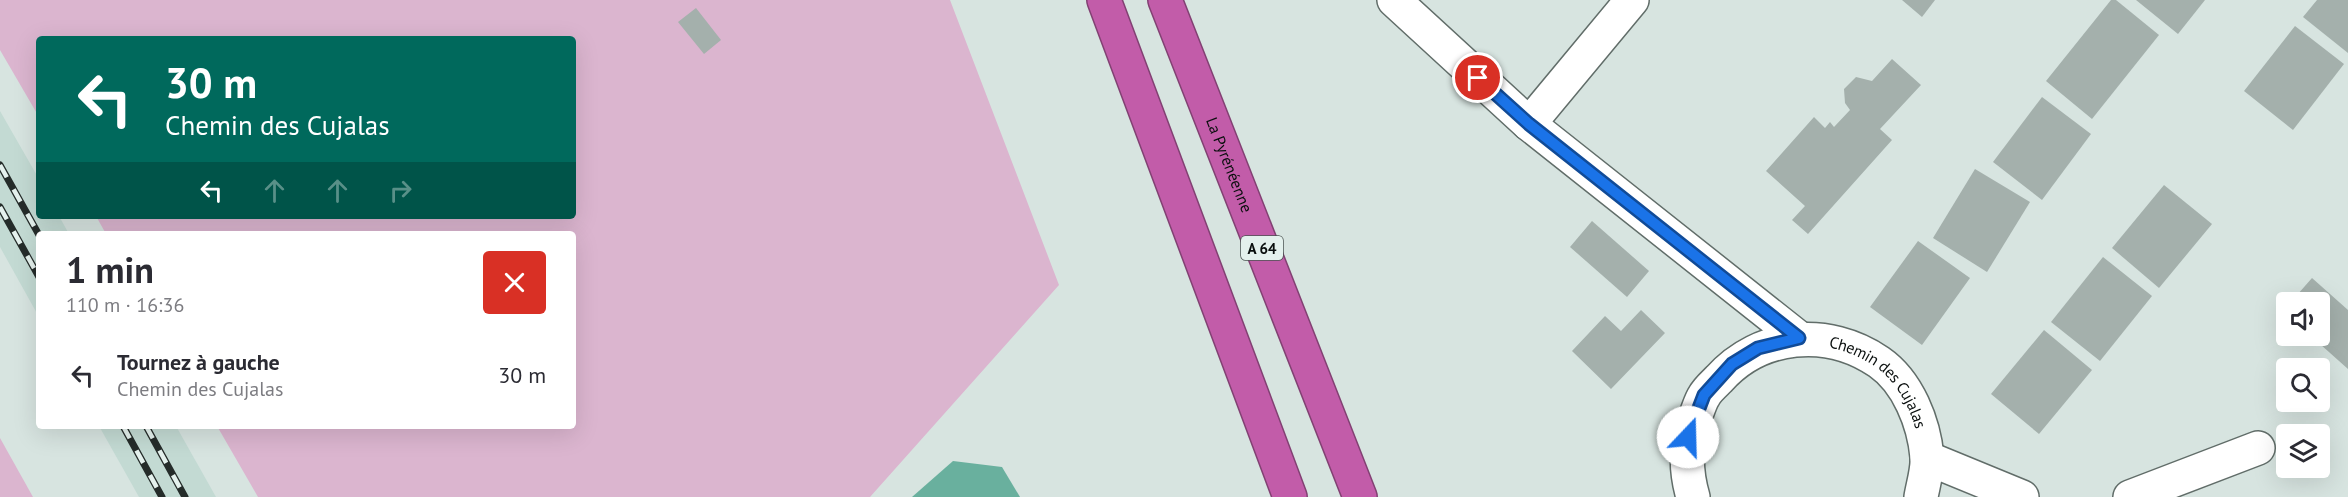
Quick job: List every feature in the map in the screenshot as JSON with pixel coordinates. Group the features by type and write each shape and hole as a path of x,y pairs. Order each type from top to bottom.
{"highway":[{"path":"1104,0 1290,497"},
{"name":"La Pyrénéenne","path":"1165,0 1360,497"}],"street":[{"name":"Chemin des Cujalas","path":"1394,0 1529,124 1799,338"},
{"path":"1529,124 1632,0"},
{"name":"Chemin des Cujalas","path":"1693,497 1688,479 1688,437 1704,395 1732,364 1758,348 1799,338 1842,343 1880,362 1896,378 1918,414 1928,458 1921,497"},
{"path":"2130,497 2258,448"},
{"name":"Chemin des Cujalas","path":"1928,458 2022,497"}],"shaded area":[{"path":"0,0 950,0 1059,285 870,497 258,497 219,429 576,429 576,231 104,231 98,219 576,219 576,36 36,36 36,112 0,50"},
{"path":"0,111 36,174 36,219 61,219 67,231 36,231 36,312 0,247"},
{"path":"101,429 178,429 216,497 139,497"},
{"path":"0,438 33,497 0,497"},
{"path":"953,461 1002,467 1020,497 912,497"}],"building":[{"path":"1902,0 1935,0 1922,17"},
{"path":"2111,0 2116,0 2159,35 2092,119 2046,81"},
{"path":"2136,0 2205,0 2178,34"},
{"path":"2317,0 2348,0 2348,53 2303,17"},
{"path":"696,8 721,40 704,54 678,22"},
{"path":"2295,26 2344,64 2293,130 2244,91"},
{"path":"1892,59 1921,85 1880,129 1892,140 1808,234 1792,220 1805,206 1766,171 1814,117 1825,128 1830,122 1834,127 1850,110 1845,103 1844,89 1856,77 1872,81"},
{"path":"2042,97 2091,134 2042,200 1993,162"},
{"path":"1975,169 2030,202 1987,272 1933,238"},
{"path":"2164,185 2212,224 2159,288 2112,248"},
{"path":"1592,221 1649,271 1627,297 1570,247"},
{"path":"1918,241 1970,278 1922,345 1870,307"},
{"path":"2103,257 2152,296 2100,361 2051,322"},
{"path":"2312,278 2328,292 2300,292"},
{"path":"2330,294 2348,310 2348,369 2322,346 2330,346"},
{"path":"1641,310 1665,333 1611,389 1572,351 1605,316 1621,331"},
{"path":"2044,330 2092,370 2039,434 1991,394"}],"railway":[{"path":"0,165 37,231"},
{"path":"0,207 36,272"},
{"path":"125,429 162,497"},
{"path":"148,429 185,497"}],"route":[{"path":"1478,78 1529,124 1799,338 1758,348 1732,364 1704,395 1688,437"}]}
